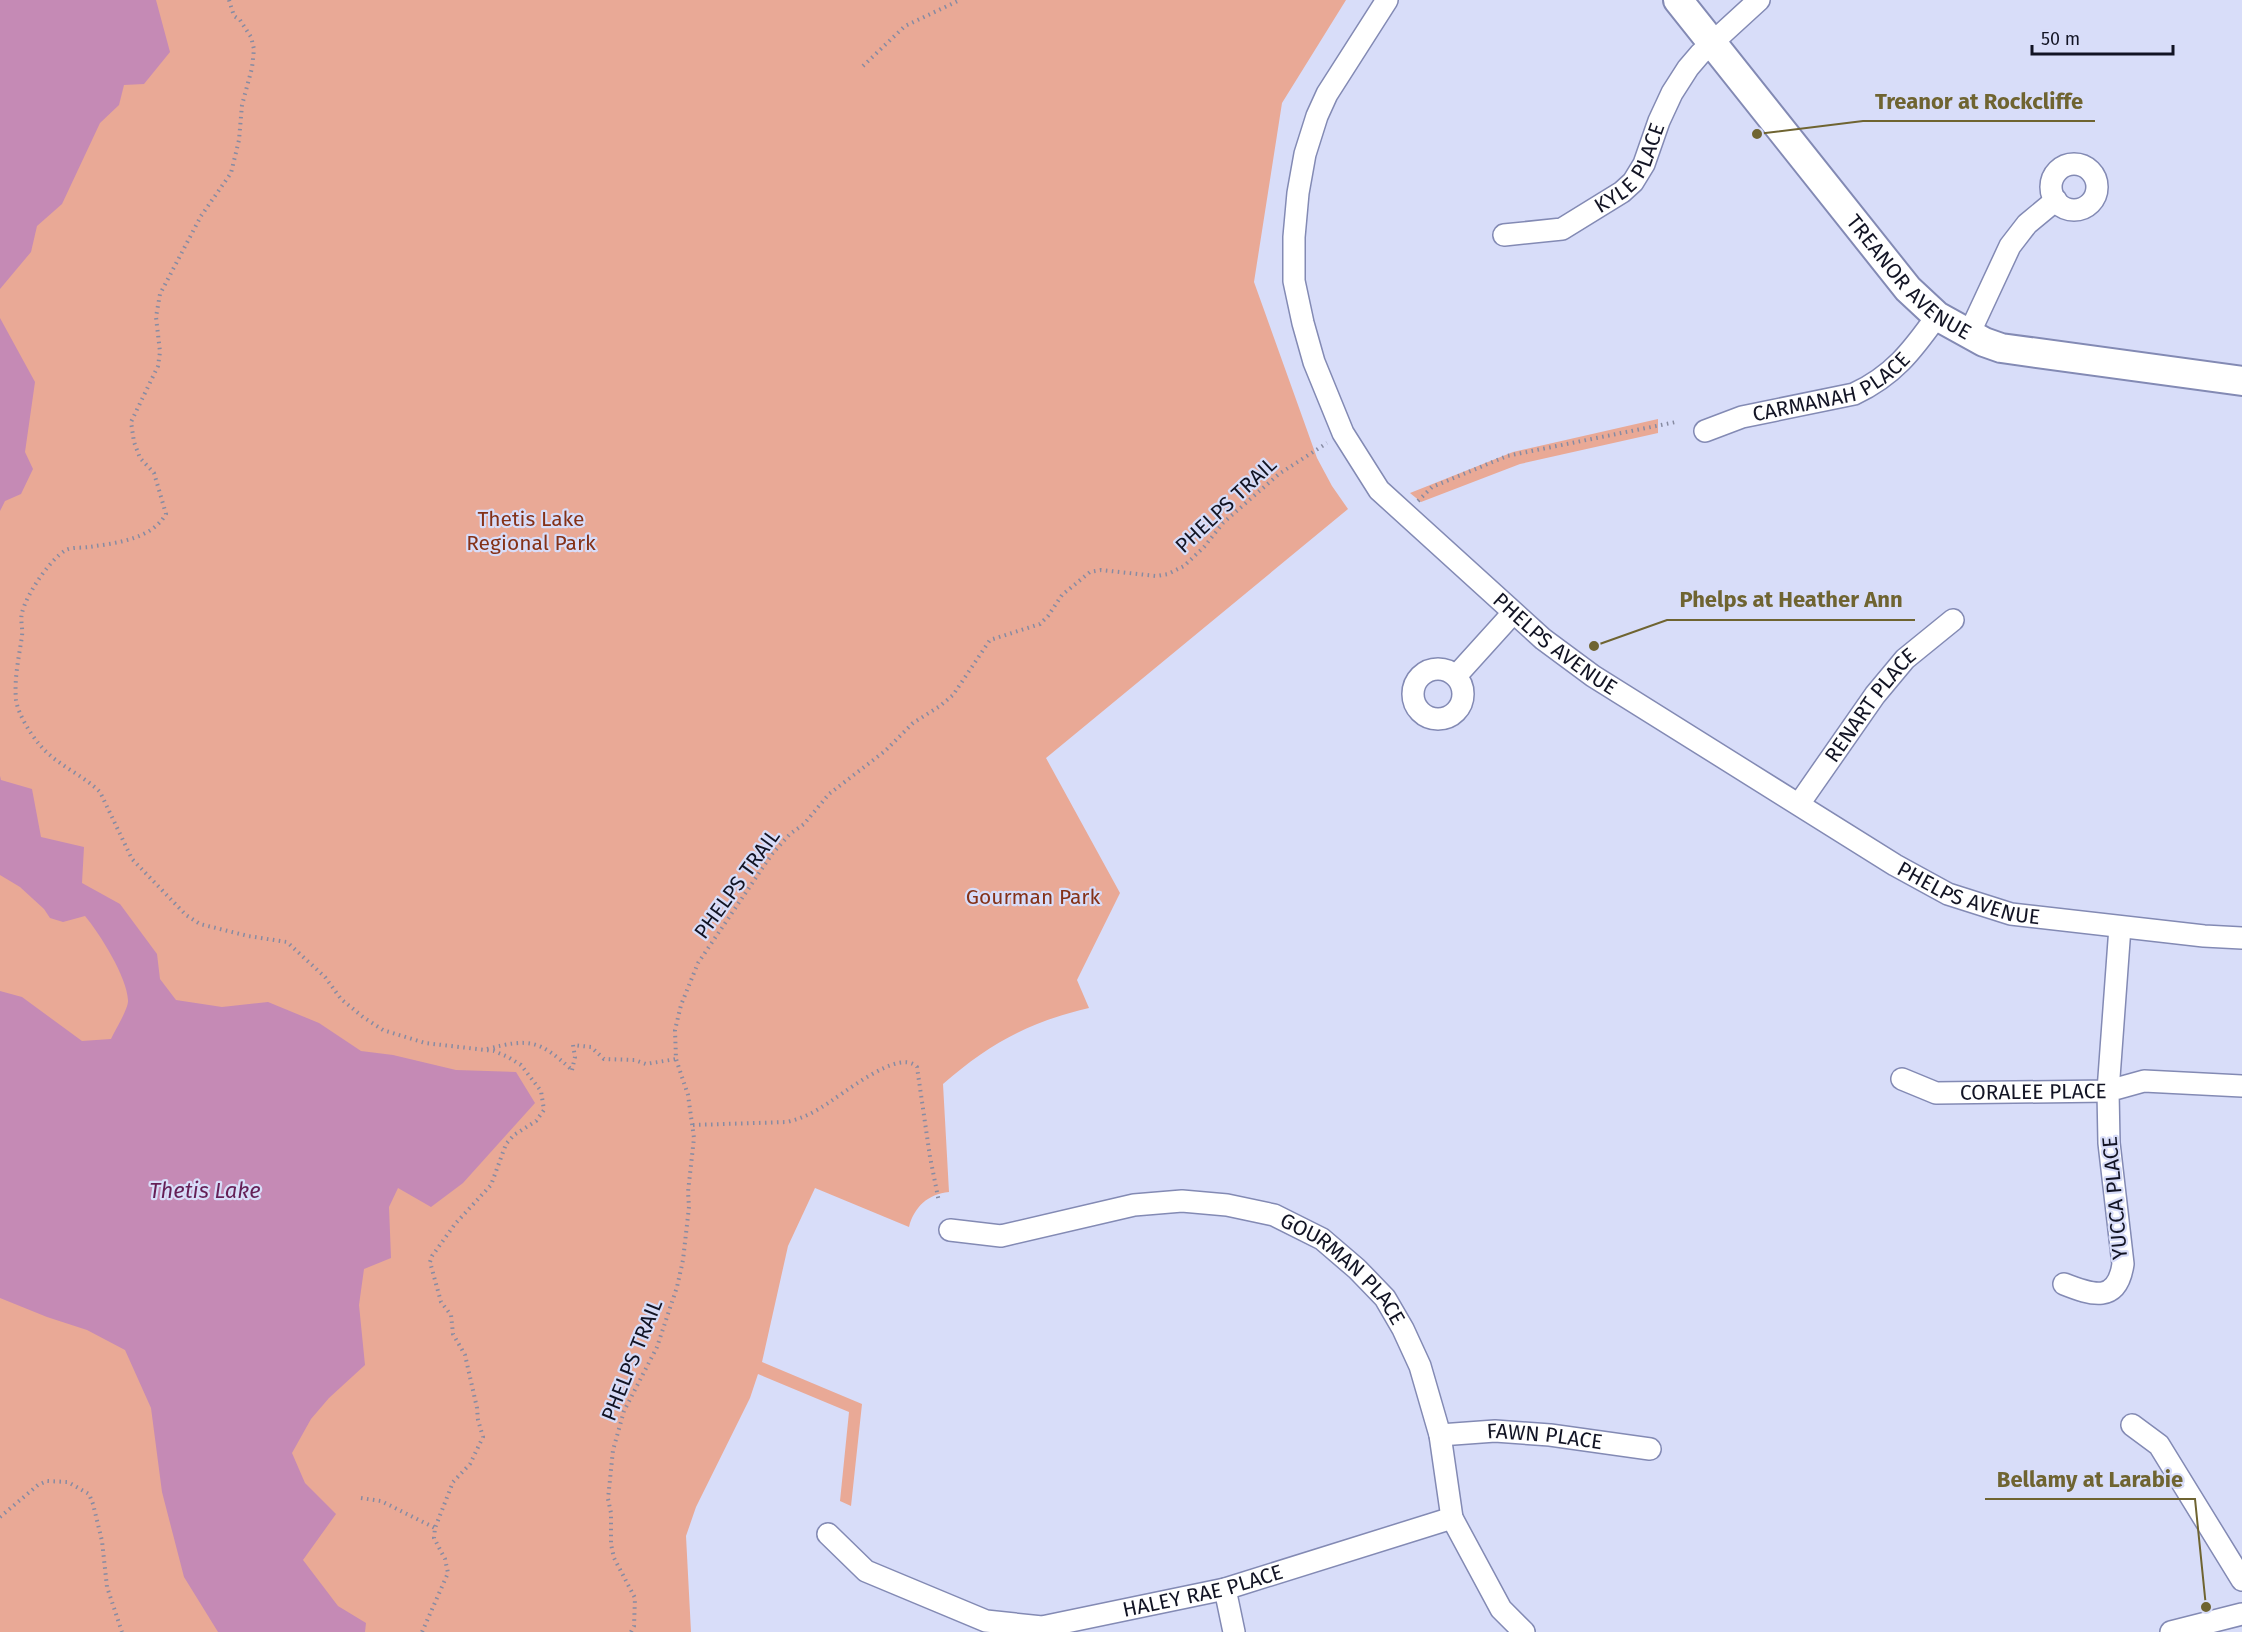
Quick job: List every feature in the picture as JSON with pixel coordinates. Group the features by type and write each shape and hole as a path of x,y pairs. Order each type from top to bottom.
{"street":[{"name":"PHELPS AVENUE","path":"1387,0 1324,101 1305,154 1298,193 1294,237 1296,291 1302,323 1314,362 1343,433 1379,490 1458,560 1513,613 1543,639 1593,676 1895,865 1948,894 2011,914 2204,936 2242,938"},
{"name":"TREANOR AVENUE","path":"1678,0 1908,289 1936,316 2001,348 2242,381"},
{"name":"KYLE PLACE","path":"1504,235 1562,229 1628,187 1644,164 1659,121 1672,93 1688,68 1759,0"},
{"path":"1969,334 2010,246 2027,224 2055,200"},
{"name":"CARMANAH PLACE","path":"1705,431 1742,417 1854,394 1869,387 1904,360 1936,316"},
{"path":"1456,676 1513,613"},
{"name":"RENART PLACE","path":"1799,804 1875,695 1905,659 1953,620"},
{"name":"CORALEE PLACE","path":"1902,1079 1936,1093 2109,1091 2120,927"},
{"path":"2109,1091 2144,1082 2242,1086"},
{"name":"YUCCA PLACE","path":"2064,1284 2092,1294 2100,1294 2113,1287 2121,1272 2109,1143 2109,1091"},
{"name":"GOURMAN PLACE","path":"950,1230 1001,1236 1134,1205 1182,1201 1227,1205 1274,1215 1322,1239 1358,1269 1384,1298 1403,1329 1420,1366 1440,1435 1452,1518 1501,1609 1524,1632"},
{"path":"2132,1425 2159,1445 2242,1580"},
{"name":"FAWN PLACE","path":"1440,1435 1495,1431 1539,1434 1650,1449"},
{"name":"HALEY RAE PLACE","path":"828,1534 866,1571 986,1621 1042,1627 1225,1589 1452,1518"},
{"path":"1225,1589 1234,1632"},
{"path":"2171,1632 2242,1614"}],"path":[{"path":"229,0 234,16 240,20 251,37 254,50 252,68 242,105 239,140 234,162 231,173 201,216 160,294 156,317 160,352 158,366 131,422 134,442 140,458 154,473 166,514 151,529 126,542 67,549 35,585 21,615 22,633 16,666 16,701 24,720 40,745 70,771 100,792 132,859 186,915 200,924 248,936 287,942 325,977 341,999 383,1030 425,1043 484,1049 508,1057 521,1065 541,1091 544,1110 536,1121 506,1144 491,1185 455,1224 430,1262 441,1302 450,1315 453,1334 465,1355 483,1437 470,1464 453,1482 435,1528 434,1538 445,1559 448,1573 427,1616 422,1632"},
{"path":"863,66 905,26 960,0"},
{"path":"1404,514 1432,488 1507,456 1676,422"},
{"name":"PHELPS TRAIL","path":"631,1632 634,1626 635,1598 614,1558 608,1498 613,1450 624,1411 657,1347 677,1287 690,1207 688,1192 694,1138 688,1095 676,1059 675,1030 681,1005 698,963 772,854 790,834 804,824 829,794 885,751 912,723 940,706 953,694 987,642 1040,624 1062,595 1090,572 1101,570 1156,576 1168,574 1184,566 1204,547 1223,523 1279,474 1343,433"},
{"path":"484,1049 519,1041 541,1046 572,1070 575,1057 573,1045 591,1047 604,1059 635,1060 646,1064 676,1059"},
{"path":"693,1125 779,1123 800,1119 821,1108 880,1069 903,1061 913,1062 917,1067 939,1202"},
{"path":"0,1517 38,1485 47,1481 68,1482 88,1494 93,1504 102,1541 107,1587 122,1632"},
{"path":"360,1498 381,1501 435,1528"}],"green space":[{"name":"Thetis Lake Regional Park","path":"0,0 1346,0 1282,103 1254,282 1317,458 1348,509 1046,758 1120,893 1077,980 1089,1008 1047,1020 1011,1036 977,1057 943,1084 949,1192 941,1193 923,1203 914,1213 909,1227 815,1188 788,1246 762,1362 862,1404 851,1506 840,1501 849,1412 758,1374 750,1398 696,1507 686,1536 691,1632 0,1632"},
{"path":"1658,419 1658,433 1520,464 1421,502 1410,493 1513,452"}],"water":[{"path":"0,0 156,0 170,52 144,84 124,85 119,105 100,123 62,204 37,226 31,252 0,289"},
{"path":"0,318 35,382 25,452 33,469 21,494 5,501 0,511"},
{"name":"Thetis Lake","path":"0,776 1,780 32,789 41,837 84,847 82,883 120,904 157,954 160,979 176,1000 222,1007 268,1002 319,1023 361,1051 393,1055 456,1070 516,1072 535,1103 463,1183 431,1207 398,1188 389,1207 391,1258 364,1269 359,1305 365,1365 329,1398 311,1419 292,1453 305,1483 336,1514 303,1560 338,1606 366,1623 365,1632 218,1632 184,1577 162,1492 151,1408 125,1350 87,1330 0,1298 0,991 22,997 82,1041 111,1039 128,1000 118,968 105,944 85,916 63,922 50,918 44,909 20,887 0,875"}],"place":[{"name":"Treanor at Rockcliffe","path":"1757,134"},
{"name":"Phelps at Heather Ann","path":"1594,646"},
{"name":"Bellamy at Larabie","path":"2206,1607"}],"park label":[{"name":"Gourman Park","path":"1033,897"}]}
